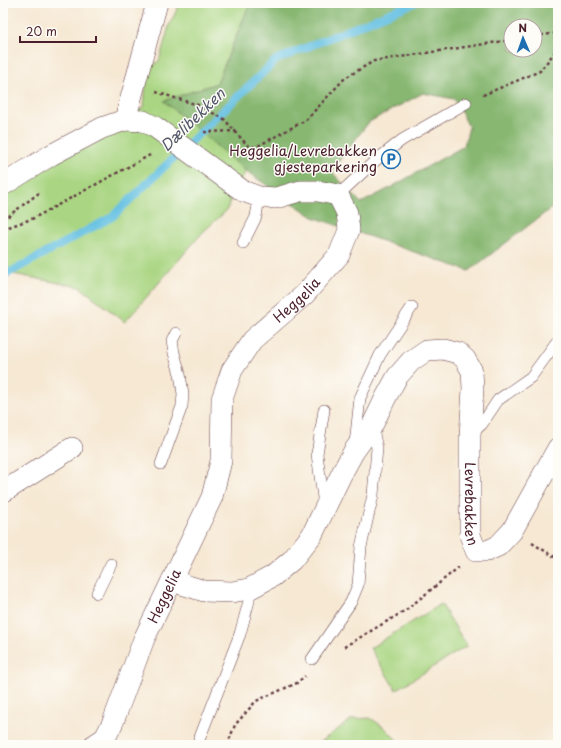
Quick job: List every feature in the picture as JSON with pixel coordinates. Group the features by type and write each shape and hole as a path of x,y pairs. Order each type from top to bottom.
{"street":[{"path":"134,120 134,84 157,3"},
{"path":"3,185 64,148 102,128 134,120 155,127 251,194 276,198 300,191 318,191 338,195"},
{"name":"Heggelia","path":"94,745 105,738 113,722 144,639 212,497 221,461 222,400 232,370 252,340 304,294 339,255 349,230 347,213 338,195"},
{"name":"Levrebakken","path":"172,581 204,591 232,592 249,589 273,576 292,560 312,535 354,451 372,426 397,377 411,361 427,350 443,349 458,352 465,359 472,371 474,389 470,436 470,535 476,551 487,552 498,546 512,531 558,448"},
{"path":"3,492 72,448"}],"lane":[{"path":"338,195 375,161 402,140 466,102"},
{"path":"243,243 256,218 251,194"},
{"name":"Levrebakken","path":"354,451 360,398 380,355 412,307"},
{"path":"161,464 182,406 183,394 180,374 172,341 176,333"},
{"path":"470,436 482,424 498,400 531,377 558,340"},
{"path":"324,410 317,454 324,510"},
{"path":"312,659 351,602 358,585 361,547 373,495 377,448 372,426"},
{"path":"98,593 111,564"},
{"path":"197,745 240,634 249,601 249,589"}],"path":[{"path":"543,35 558,33"},
{"path":"134,84 198,106 224,119 247,145 256,147 306,120 345,78 374,61 503,41"},
{"path":"466,102 540,71 558,48"},
{"path":"200,133 236,131"},
{"path":"3,229 34,218 155,152"},
{"path":"512,531 558,559"},
{"path":"340,650 352,641 406,610 452,573 476,551"},
{"path":"227,745 235,725 256,701 296,683 309,674"}],"green space":[{"path":"180,3 250,3 217,83 165,101 246,171 226,211 203,232 125,322 80,287 8,273 3,277 3,195 144,107 147,69 159,61 169,26"},
{"path":"250,3 558,3 558,203 469,271 313,217 246,171 164,101 217,83","holes":["423,93 454,99 469,127 464,146 361,203 331,171 369,122"]},
{"path":"441,604 467,646 396,690 370,648"},
{"path":"370,718 384,727 402,745 316,745 352,719"}],"waterway":[{"name":"Dælibekken","path":"3,276 112,217 276,60 414,3"}],"place":[{"name":"Heggelia/Levrebakken gjesteparkering","path":"391,159"}]}
